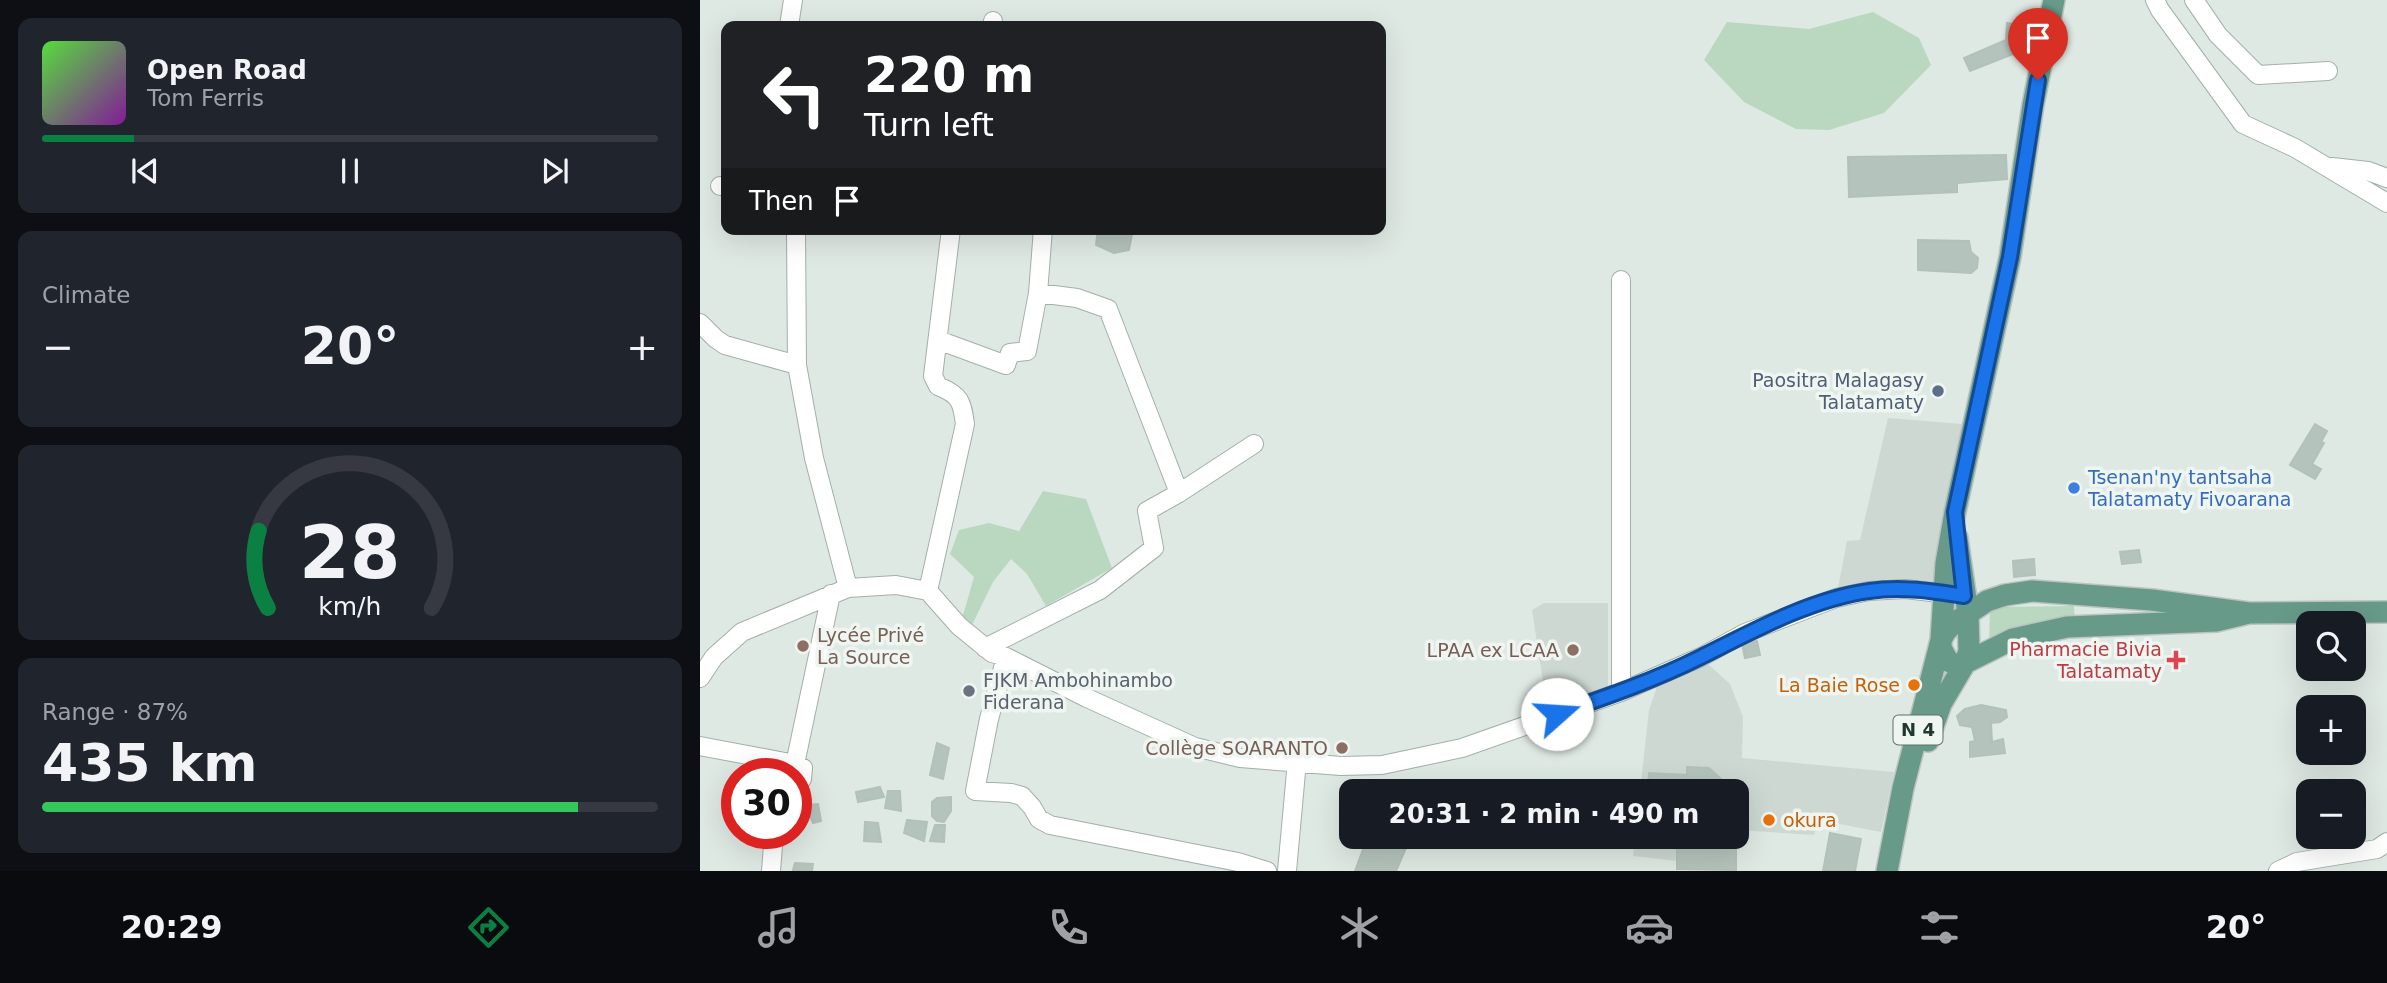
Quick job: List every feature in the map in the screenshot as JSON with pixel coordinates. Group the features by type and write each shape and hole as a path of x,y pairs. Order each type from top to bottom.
{"main road":[{"name":"N 4","path":"1886,871 1903,788 1941,640 1943,593 1955,512 2010,257 2033,105 2054,0"},
{"name":"N 4","path":"1899,871 1918,777 1928,743 1941,704 1964,665 1969,651 1955,512"},
{"path":"2249,613 2216,621 2067,627 2013,639 1964,665 1954,665 1948,661 1941,648 1941,640 1946,631 1966,604 2032,591 2165,602 2249,613 2387,612"},
{"path":"2078,594 2084,626"}],"street":[{"path":"790,21 793,0"},
{"path":"2155,0 2242,124 2295,148 2387,204"},
{"path":"2194,0 2218,35 2258,75 2328,71"},
{"path":"2325,166 2368,171 2387,178"},
{"path":"796,235 797,365 839,591 796,758"},
{"path":"928,591 965,424 962,404 953,392 938,386 933,376 950,235"},
{"path":"938,340 1006,365 1010,353 1027,351 1038,293 1043,235"},
{"path":"1620,280 1620,692"},
{"path":"1038,293 1076,298 1108,309 1179,493"},
{"path":"700,323 724,345 797,365"},
{"path":"985,648 1100,590 1154,548 1147,511 1254,444"},
{"path":"700,678 713,657 742,632 839,591 896,585 928,591 959,626 992,653 1006,657 1087,698 1195,747 1240,758 1341,766 1382,765 1462,748 1620,692 1701,657 1745,634 1836,598 1869,591 1905,589 1943,593 1966,604"},
{"path":"1006,657 989,719 975,791 1022,796 1039,820 1050,825 1238,862 1267,871"},
{"path":"700,746 763,758"},
{"path":"1287,871 1297,761"},
{"path":"2278,871 2297,862 2377,849 2387,842"},
{"path":"771,871 773,849"}],"shaded area":[{"path":"1888,418 1974,425 1943,593 1836,598 1847,541 1860,540"},
{"name":"LPAA ex LCAA","path":"1544,603 1608,603 1608,690 1547,707 1532,610"},
{"path":"1708,664 1730,684 1743,717 1742,758 1894,772 1881,832 1819,820 1814,835 1749,831 1749,779 1641,779 1649,710 1657,687"},
{"path":"1634,849 1737,849 1736,870 1677,869 1677,861 1633,856"}],"green space":[{"path":"1873,12 1919,38 1931,65 1884,113 1829,130 1796,129 1744,102 1704,60 1727,22 1809,29"},
{"path":"1043,491 1086,499 1112,568 1046,606 1027,574 1011,559 993,582 970,629 962,619 974,577 950,554 959,530 989,523 1019,531"},
{"path":"2074,606 2075,626 1989,644 1990,607"}],"building":[{"path":"2007,23 2022,25 2018,52 1970,71 1964,58 2006,40"},
{"path":"2006,155 2007,179 1957,183 1957,192 1849,197 1848,157"},
{"path":"1097,235 1132,235 1129,250 1114,253 1096,245"},
{"path":"1918,240 1969,241 1971,252 1978,258 1977,268 1971,273 1918,270"},
{"path":"2315,424 2327,431 2321,442 2324,443 2312,464 2321,469 2315,479 2290,465"},
{"path":"2139,550 2141,562 2122,564 2120,552"},
{"path":"2034,559 2035,575 2014,577 2013,561"},
{"path":"1757,641 1760,655 1745,658 1742,644"},
{"path":"1981,705 2006,710 2007,717 2000,722 1991,723 1992,742 2003,739 2005,753 1970,757 1970,742 1975,741 1972,727 1960,725 1957,716 1965,709"},
{"path":"937,743 949,748 943,779 930,775"},
{"path":"1687,767 1709,768 1721,779 1649,779 1649,773 1687,775"},
{"path":"880,787 884,797 858,802 856,792"},
{"path":"888,791 900,791 901,811 885,808"},
{"path":"951,797 951,811 944,822 937,821 932,816 932,802 937,798"},
{"path":"818,804 821,821 813,823 812,805"},
{"path":"907,820 927,822 924,841 904,833"},
{"path":"865,822 878,823 881,842 864,841"},
{"path":"935,825 945,825 944,842 930,841"},
{"path":"1830,833 1861,839 1855,871 1823,871"},
{"path":"1363,849 1406,849 1396,871 1355,871"},
{"path":"1677,849 1736,849 1736,870 1677,869"},
{"path":"795,863 813,864 812,871 793,870"}],"place":[{"name":"Paositra Malagasy Talatamaty","path":"1938,391"},
{"name":"Tsenan'ny tantsaha Talatamaty Fivoarana","path":"2074,488"},
{"name":"Lycée Privé La Source","path":"803,646"},
{"name":"LPAA ex LCAA","path":"1573,650"},
{"name":"Pharmacie Bivia Talatamaty","path":"2176,660"},
{"name":"La Baie Rose","path":"1914,685"},
{"name":"FJKM Ambohinambo Fiderana","path":"969,691"},
{"name":"Collège SOARANTO","path":"1342,748"},
{"name":"okura","path":"1769,820"}],"route":[{"path":"1557,714 1620,692 1701,657 1745,634 1836,598 1869,591 1905,589 1964,596 1955,512 2010,257 2038,80"}]}
